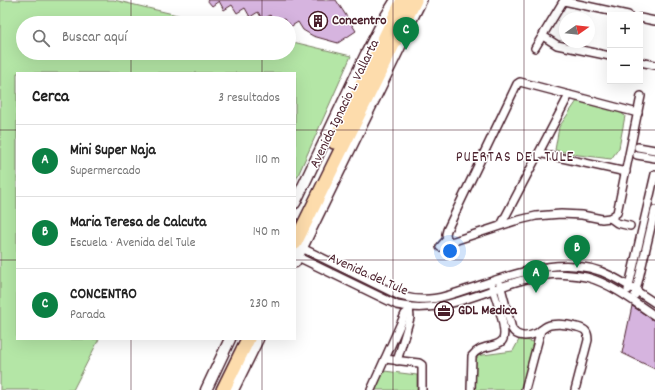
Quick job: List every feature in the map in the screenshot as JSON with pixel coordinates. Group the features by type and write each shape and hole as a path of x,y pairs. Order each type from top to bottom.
{"highway":[{"name":"Avenida Ignacio L. Vallarta","path":"296,222 403,0"},
{"name":"Avenida Ignacio L. Vallarta","path":"297,253 383,63 415,0"},
{"path":"383,63 409,28"},
{"path":"216,390 240,340"},
{"path":"223,390 248,340"}],"street":[{"path":"296,201 366,54 396,0"},
{"path":"297,253 423,0"},
{"path":"535,48 544,36 564,0 615,12"},
{"path":"643,19 655,21"},
{"path":"544,36 557,45 607,55"},
{"path":"643,63 655,65"},
{"path":"440,247 447,239 447,230 517,84 520,82 525,82 533,86 638,113"},
{"path":"501,225 569,95"},
{"path":"447,239 450,242 454,241 501,225 536,216 561,214 582,215 602,219 610,218 617,213 626,172 635,150 641,96"},
{"path":"635,150 655,150"},
{"path":"635,150 655,158"},
{"path":"539,153 626,172"},
{"path":"626,297 646,212 651,205 655,174"},
{"path":"633,301 655,213 646,212"},
{"path":"610,218 617,223 630,226"},
{"name":"Avenida del Tule","path":"297,253 400,296 411,299 426,300 442,298 536,268 571,266 601,272 611,276 655,304"},
{"name":"Avenida del Tule","path":"297,253 409,309 439,306 532,278 567,274 587,277 608,285 655,316"},
{"path":"471,390 472,356 478,350 502,342 508,330 499,280"},
{"path":"491,282 508,330 518,336 526,336 537,333 548,325 564,323 585,329 588,334 588,340 575,390"},
{"path":"397,361 410,318 409,309 411,299"},
{"path":"371,390 405,314 409,309"},
{"path":"398,329 406,332"},
{"path":"525,390 541,330"},
{"path":"206,390 230,340"},
{"path":"233,390 258,340"},
{"path":"391,346 401,349"},
{"path":"385,359 419,363 422,365 422,390"}],"green space":[{"path":"0,0 114,0 181,16 16,16 16,60 296,60 296,43 351,56 296,180 296,72 16,72 16,340 98,340 73,390 0,390"},
{"path":"577,101 616,109 625,116 619,148 611,159 555,150 559,127"},
{"path":"520,338 536,343 524,390 473,390 475,356 513,351"},
{"path":"384,371 417,375 417,390 375,390"}],"building":[{"name":"Concentro","path":"207,0 336,0 356,31 338,43 313,36 303,30 298,22 296,23 296,16 260,16 258,12 249,16 245,8 237,13 232,5 224,10 219,1 212,6"},
{"path":"632,306 655,321 655,369 622,353"}],"place":[{"name":"Concentro","path":"318,21"},
{"name":"CONCENTRO","path":"406,50"},
{"name":"Maria Teresa de Calcuta","path":"577,268"},
{"name":"Mini Super Naja","path":"536,293"},
{"name":"GDL Medica","path":"444,311"}],"district":[{"name":"PUERTAS DEL TULE","path":"515,158"}]}
